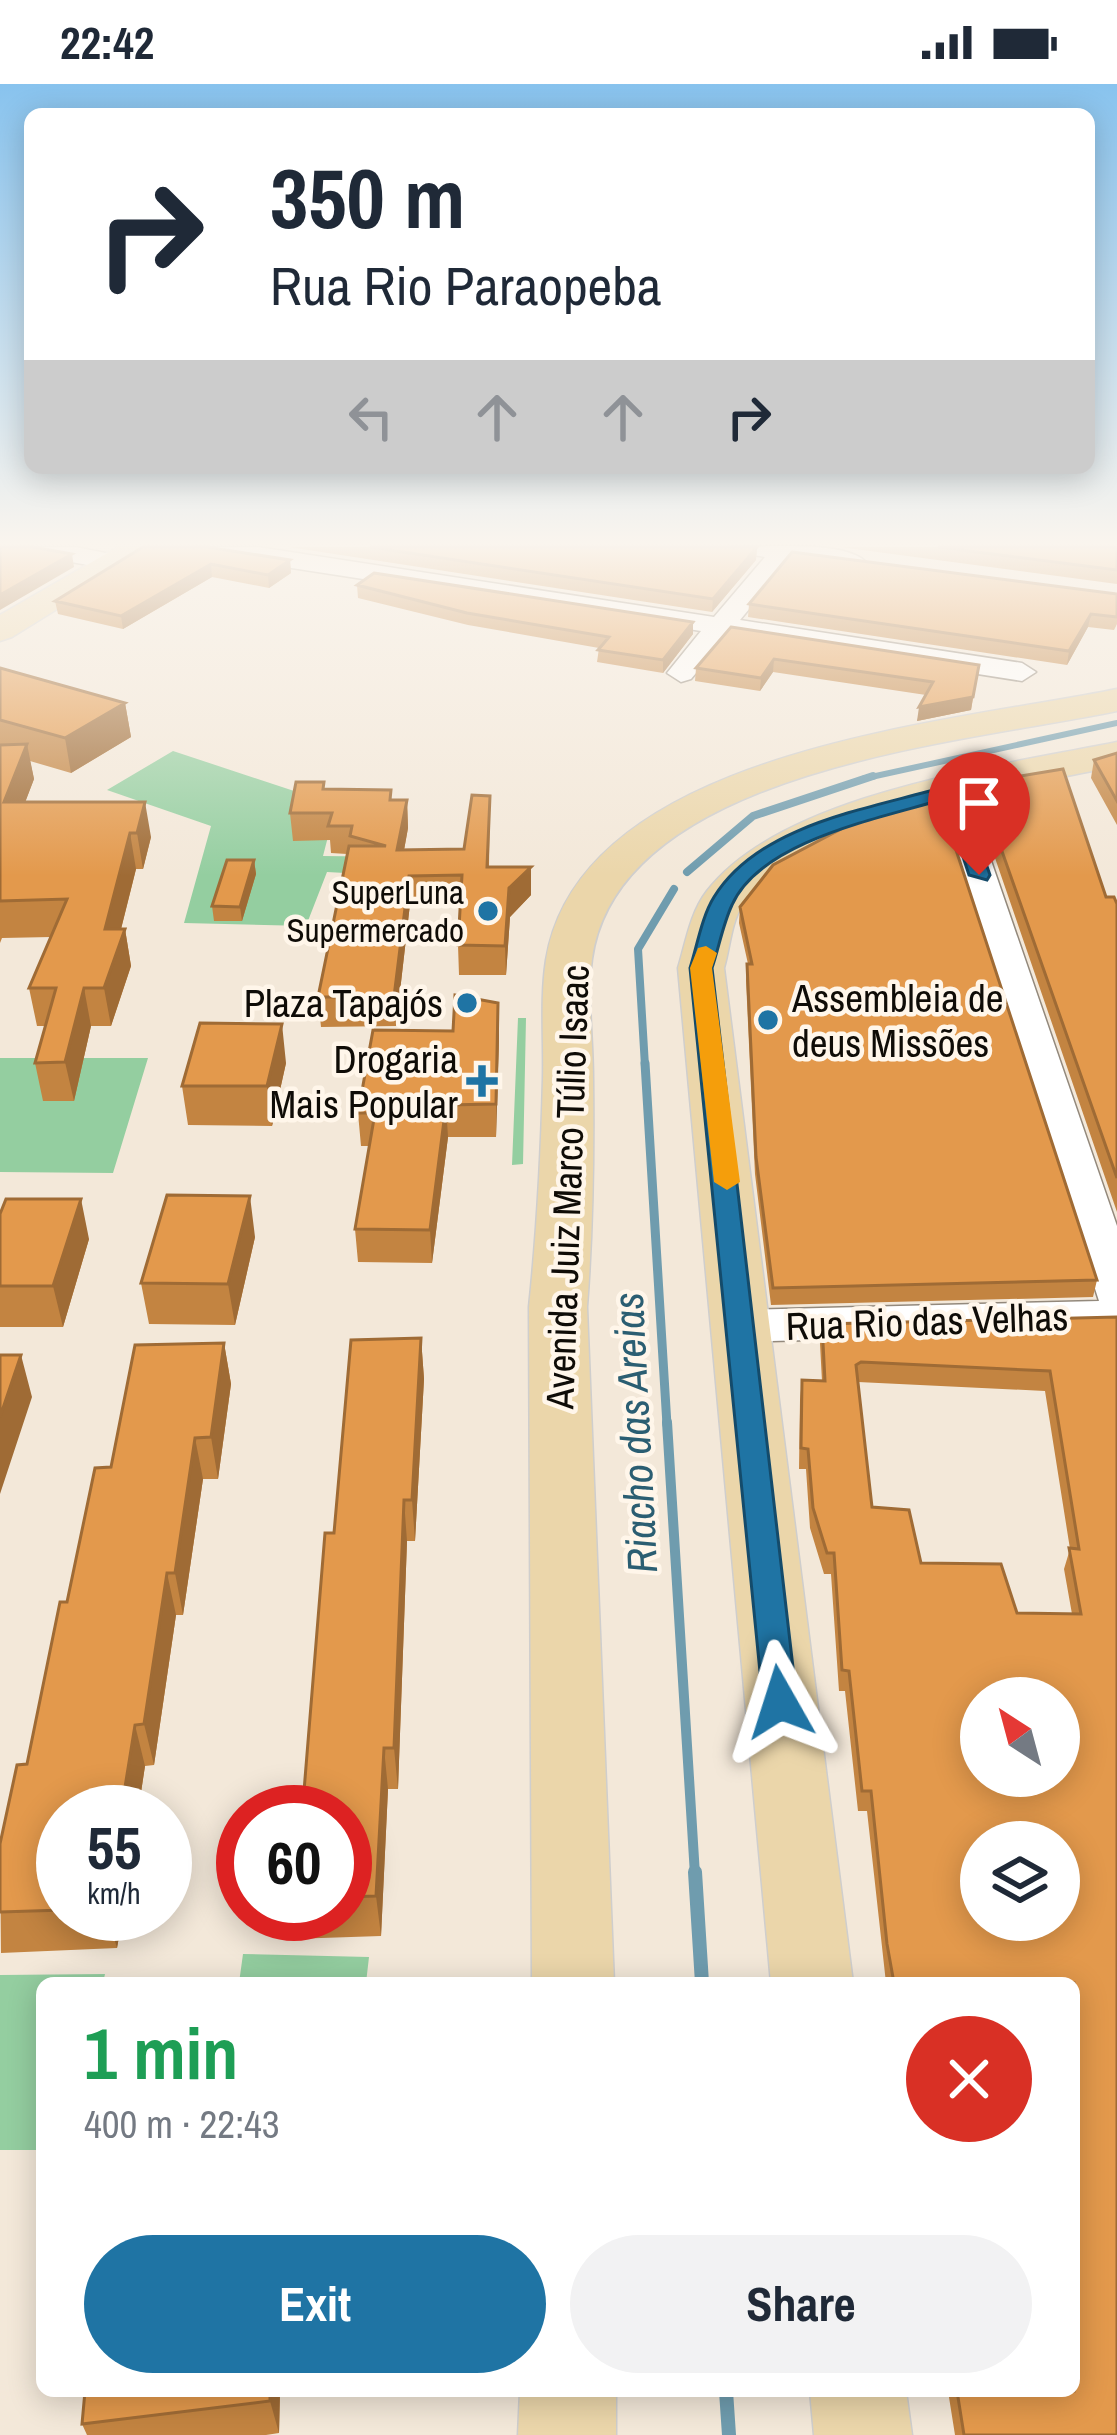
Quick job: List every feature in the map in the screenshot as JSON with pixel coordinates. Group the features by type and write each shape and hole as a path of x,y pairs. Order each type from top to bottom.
{"main road":[{"name":"Avenida Juiz Marco Túlio Isaac","path":"574,1977 558,1307 567,1205 569,958 581,926 604,881 676,816 769,773 840,753 1117,700"},
{"path":"811,1977 701,968 723,899 762,860 812,832 951,791 1117,754"},
{"path":"567,2435 568,2397"},
{"path":"859,2397 863,2435"}],"street":[{"path":"681,673 695,657"},
{"path":"925,657 1022,672"},
{"path":"951,791 1117,1293"},
{"name":"Rua Rio das Velhas","path":"737,1326 1117,1316"}],"green space":[{"path":"173,751 397,825 331,825 323,856 402,857 400,876 327,872 306,926 184,923 211,826 107,790"},
{"path":"518,1018 526,1018 523,1164 512,1165"},
{"path":"0,1058 148,1058 113,1173 0,1172"},
{"path":"243,1954 369,1957 367,1977 240,1977"},
{"path":"105,1974 36,1977 36,2150 0,2150 0,1975"}],"building":[{"path":"706,657 925,657 979,665 973,697 919,707 933,682 774,659 761,678 696,668"},
{"path":"0,668 125,703 65,738 0,720"},
{"path":"27,744 4,802 145,802 137,833 130,833 105,929 125,929 104,988 84,988 65,1062 35,1063 56,988 29,988 67,899 0,901 0,745"},
{"path":"1117,753 1117,801 1094,760"},
{"path":"1063,769 1106,897 1114,897 1117,904 1117,1178 978,783"},
{"path":"296,782 324,782 323,789 391,790 390,800 407,800 397,850 464,849 472,795 490,796 487,867 531,867 509,888 505,946 458,945 462,875 409,876 394,997 318,997 349,846 386,846 350,836 352,826 328,826 332,813 290,813"},
{"path":"938,795 1097,1280 773,1288 756,1157 747,964 752,964 740,907 773,865 862,818"},
{"path":"227,860 254,860 240,907 212,906"},
{"path":"455,995 498,1003 496,1104 446,1105 430,1230 355,1229 375,1113 358,1113 373,1030 453,1031"},
{"path":"200,1023 282,1024 267,1086 182,1086"},
{"path":"167,1195 250,1196 228,1284 141,1283"},
{"path":"6,1199 81,1199 53,1286 0,1286 0,1214"},
{"path":"1117,1317 1117,2435 964,2435 958,2397 1080,2397 1080,1977 893,1977 871,1791 862,1791 849,1671 842,1670 834,1553 827,1553 813,1508 808,1449 801,1448 802,1380 825,1381 822,1324","holes":["856,1365 1050,1371 1079,1549 1069,1548 1081,1614 1017,1613 1001,1564 921,1563 909,1510 872,1507"]},
{"path":"421,1338 412,1500 404,1500 394,1748 384,1748 376,1896 372,1896 372,1785 304,1785 325,1533 334,1533 351,1340"},
{"path":"224,1343 211,1437 195,1438 175,1573 167,1573 144,1724 135,1725 125,1785 36,1785 36,1911 0,1912 0,1844 17,1765 27,1764 60,1602 67,1602 95,1468 111,1467 135,1345"},
{"path":"0,1355 21,1355 0,1417"},
{"path":"84,2397 270,2397 270,2401 82,2424"}],"waterway":[{"name":"Riacho das Areias","path":"868,778 1117,723"},
{"name":"Riacho das Areias","path":"868,778 873,776"},
{"name":"Riacho das Areias","path":"687,872 753,816 868,778"},
{"name":"Riacho das Areias","path":"862,779 868,778"},
{"name":"Riacho das Areias","path":"645,1066 638,949 674,889"},
{"name":"Riacho das Areias","path":"645,1063 667,1425"},
{"name":"Riacho das Areias","path":"667,1422 695,1875"},
{"name":"Riacho das Areias","path":"695,1872 702,1977"},
{"name":"Riacho das Areias","path":"726,2397 729,2435"}],"slow traffic":[{"path":"706,953 701,968 727,1182"}],"place":[{"name":"SuperLuna Supermercado","path":"488,911"},
{"name":"Plaza Tapajós","path":"467,1003"},
{"name":"Assembleia de deus Missões","path":"768,1020"},
{"name":"Drogaria Mais Popular","path":"482,1081"}],"route":[{"path":"780,1702 701,968 723,899 762,860 812,832 951,791 979,875"}]}
